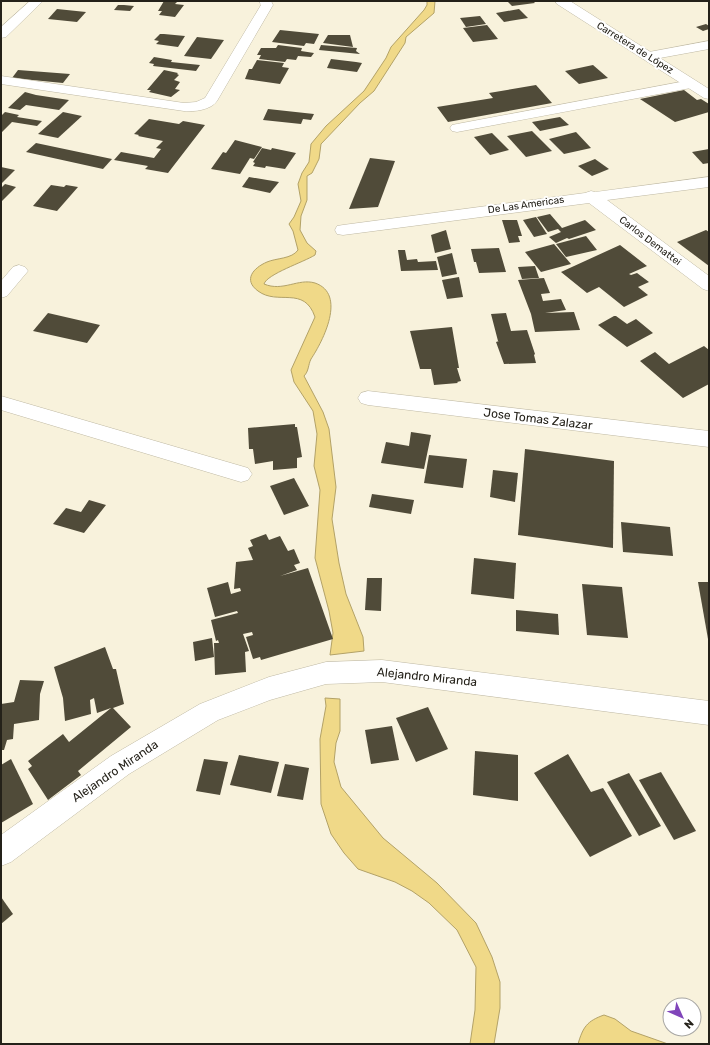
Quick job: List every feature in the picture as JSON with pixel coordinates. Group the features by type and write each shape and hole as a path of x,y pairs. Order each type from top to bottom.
{"street":[{"path":"1,34 37,1"},
{"path":"1,80 193,108 210,101 267,5 265,1"},
{"name":"Carretera de López","path":"561,1 709,94"},
{"path":"650,56 709,45"},
{"path":"457,128 691,84"},
{"name":"De Las Americas","path":"343,230 591,196 709,182"},
{"name":"Carlos Demattei","path":"591,196 709,285"},
{"path":"1,292 19,271"},
{"name":"Jose Tomas Zalazar","path":"368,398 709,439"},
{"path":"1,403 240,474"},
{"name":"Alejandro Miranda","path":"1,852 120,766 209,712 269,689 326,673 382,671 709,713"}],"shaded area":[{"path":"427,1 435,1 434,13 406,37 405,43 374,91 360,103 321,144 319,159 312,173 307,176 307,200 301,216 300,230 307,243 316,251 315,255 279,272 267,280 264,284 278,287 303,282 315,283 325,289 330,297 330,318 326,330 304,376 323,412 329,429 336,487 332,519 346,594 363,637 364,651 330,655 333,633 329,611 315,558 320,490 314,466 317,434 313,411 294,382 291,370 315,317 310,307 304,302 297,299 266,295 254,287 251,283 251,279 254,271 262,265 292,255 298,250 293,231 289,224 301,201 298,184 302,173 309,162 311,144 326,126 364,91 386,58 391,47 424,10 427,5"},
{"path":"325,698 340,699 340,731 336,743 334,762 341,787 383,838 437,883 476,923 492,957 500,982 500,1008 494,1044 470,1044 475,1010 476,967 457,930 429,903 412,891 395,882 358,869 344,853 331,834 321,804 320,739 326,706"},
{"path":"604,1015 615,1019 631,1031 668,1044 578,1044 586,1025"}],"building":[{"path":"164,1 177,2 175,4 184,5 175,17 159,15 162,11 158,11"},
{"path":"507,1 533,1 535,3 512,6"},
{"path":"118,5 134,6 130,11 114,10"},
{"path":"57,9 86,12 77,22 48,19"},
{"path":"519,9 528,18 504,22 496,13"},
{"path":"480,16 486,24 466,27 460,18"},
{"path":"706,24 709,26 709,29 703,31 696,27"},
{"path":"487,25 498,39 473,42 463,28"},
{"path":"280,30 319,34 314,44 306,43 304,46 272,42"},
{"path":"160,34 185,36 178,47 156,44 159,41 154,40"},
{"path":"328,35 350,35 353,47 323,43"},
{"path":"197,37 224,40 211,59 184,56"},
{"path":"278,45 302,48 301,51 314,53 311,57 298,56 296,60 287,59 285,62 259,59 261,55 257,55 261,48 276,48"},
{"path":"321,45 357,48 356,51 360,54 319,50"},
{"path":"154,57 172,60 171,62 200,65 196,71 153,66 154,64 149,63"},
{"path":"331,59 362,63 357,72 327,68"},
{"path":"257,60 284,63 282,67 289,68 280,84 245,79 249,69 252,69"},
{"path":"593,65 608,78 579,84 565,71"},
{"path":"18,70 70,74 63,83 12,78"},
{"path":"164,70 178,73 177,74 179,75 174,80 180,82 175,89 180,90 171,97 149,92 151,90 147,90"},
{"path":"536,85 552,103 448,122 437,107 493,98 489,93"},
{"path":"684,90 697,100 701,99 709,104 709,112 675,122 640,99"},
{"path":"25,92 69,100 59,110 26,105 20,110 8,108"},
{"path":"268,109 314,114 311,120 303,119 301,124 263,120"},
{"path":"5,112 19,115 17,117 42,121 37,126 12,122 1,133 1,116"},
{"path":"63,112 82,116 58,138 38,134"},
{"path":"560,117 569,125 540,131 532,122"},
{"path":"149,119 179,124 183,121 205,125 168,173 145,169 148,166 114,160 121,152 154,158 161,149 156,148 163,141 134,134"},
{"path":"532,131 552,151 526,157 507,136"},
{"path":"576,132 591,148 564,154 549,139"},
{"path":"492,133 509,150 490,155 474,137"},
{"path":"235,140 262,147 254,159 250,158 240,174 211,169 223,152 226,153"},
{"path":"36,143 112,159 103,169 26,152"},
{"path":"262,148 271,150 272,148 296,153 285,169 266,166 265,168 253,166 255,163 253,162"},
{"path":"709,149 709,163 703,164 692,152"},
{"path":"370,158 395,161 378,207 349,209"},
{"path":"595,159 609,169 592,176 578,166"},
{"path":"1,167 15,170 1,184"},
{"path":"249,177 279,182 270,193 242,187"},
{"path":"5,184 16,187 1,202 1,188"},
{"path":"51,185 78,187 57,211 33,206"},
{"path":"550,214 562,228 585,220 596,230 569,239 567,238 556,243 549,237 561,232 558,229 548,232 537,217"},
{"path":"536,217 547,234 534,237 523,220"},
{"path":"502,220 517,220 522,236 518,236 520,242 509,243"},
{"path":"446,230 451,249 435,253 431,235"},
{"path":"706,230 709,232 709,266 677,242"},
{"path":"586,236 597,250 566,257 556,244"},
{"path":"554,244 571,264 541,272 525,252"},
{"path":"620,245 647,266 629,274 631,275 637,273 649,282 638,287 648,295 624,307 599,287 587,293 561,272"},
{"path":"499,248 506,272 479,273 476,262 474,262 471,249"},
{"path":"398,250 405,250 407,260 417,259 418,262 436,261 438,270 401,271"},
{"path":"452,253 457,274 442,277 437,257"},
{"path":"535,266 539,278 522,279 518,267"},
{"path":"459,277 463,297 447,299 442,280"},
{"path":"544,278 550,293 541,294 543,301 561,299 566,310 545,313 574,312 580,330 535,332 531,314 518,280"},
{"path":"48,313 100,325 87,343 33,331"},
{"path":"506,313 511,331 527,330 535,354 536,363 504,364 496,342 499,341 491,314"},
{"path":"614,316 627,324 636,319 653,333 627,347 598,325"},
{"path":"452,327 459,368 457,368 461,381 457,382 458,383 434,385 431,369 420,369 410,331"},
{"path":"704,346 709,350 709,384 683,398 640,361 655,352 669,364"},
{"path":"295,424 295,427 297,427 302,457 297,458 297,468 273,470 273,461 255,464 253,449 249,449 248,428"},
{"path":"411,432 431,435 424,469 381,463 386,442 409,446"},
{"path":"525,449 614,461 613,548 518,535"},
{"path":"429,455 467,459 463,488 424,483"},
{"path":"493,470 518,473 515,502 490,497"},
{"path":"294,478 309,506 284,515 270,486"},
{"path":"372,494 414,500 411,514 369,507"},
{"path":"89,500 106,505 84,533 53,524 66,508 81,512"},
{"path":"621,522 670,527 673,556 623,552"},
{"path":"266,534 269,540 280,536 288,551 294,549 300,563 294,565 297,570 280,576 308,568 333,639 261,660 260,657 253,659 246,637 253,635 252,632 243,634 249,651 245,652 246,672 215,675 214,643 219,643 218,640 216,641 211,620 238,613 237,611 215,617 207,588 228,582 231,594 241,591 240,588 234,589 236,562 253,560 248,548 253,546 250,540"},
{"path":"474,558 516,563 514,599 471,594"},
{"path":"367,578 382,578 381,611 365,610"},
{"path":"698,582 709,582 709,640 708,639"},
{"path":"582,584 622,587 628,638 587,635"},
{"path":"516,610 558,614 559,635 516,631"},
{"path":"212,638 214,657 195,661 193,642"},
{"path":"105,647 113,669 116,669 124,704 113,708 131,727 78,771 81,775 48,800 28,769 32,766 28,761 63,734 69,742 111,708 97,713 94,698 90,700 91,714 65,721 63,698 54,667"},
{"path":"20,680 44,681 40,694 39,720 14,724 13,739 7,740 4,750 1,750 1,704 14,702"},
{"path":"428,707 448,749 416,762 396,718"},
{"path":"392,726 399,760 371,764 365,730"},
{"path":"475,751 518,755 518,801 473,795"},
{"path":"568,754 591,792 603,788 632,836 590,857 534,773"},
{"path":"239,755 279,762 271,793 230,785"},
{"path":"11,759 33,804 1,823 1,765"},
{"path":"204,759 228,762 220,795 196,791"},
{"path":"285,764 309,768 303,800 277,796"},
{"path":"661,772 696,831 674,840 639,780"},
{"path":"629,773 661,826 639,836 607,782"},
{"path":"1,897 13,914 1,924"}]}
